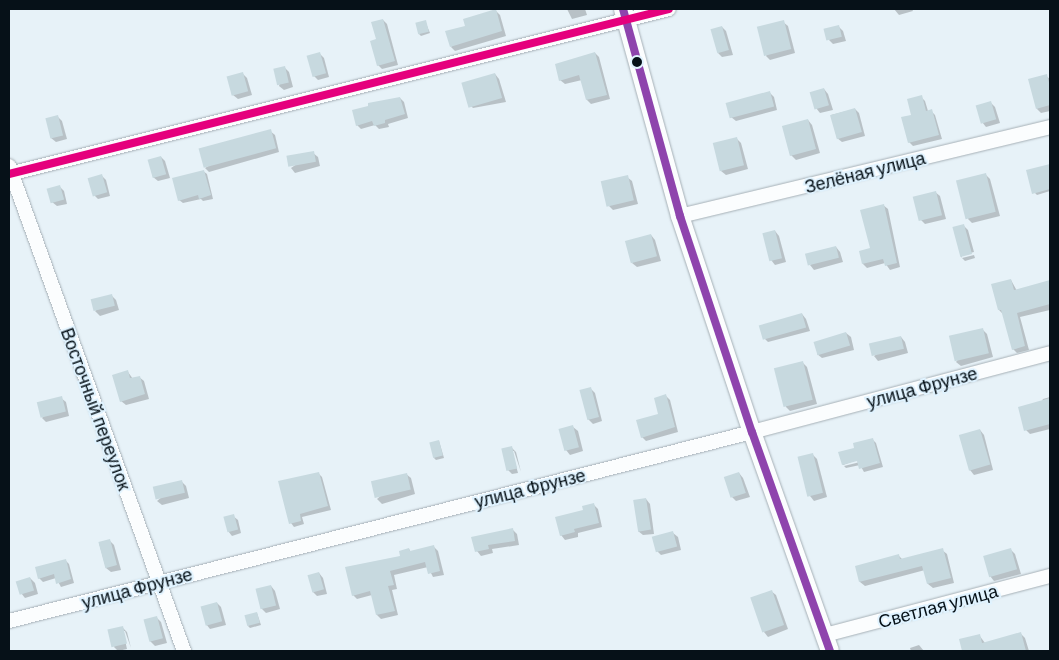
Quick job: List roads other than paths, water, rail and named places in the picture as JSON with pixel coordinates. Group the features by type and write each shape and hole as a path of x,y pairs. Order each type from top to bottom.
{"street":[{"path":"9,171 624,14 669,9"},
{"path":"624,14 680,216 752,432 828,643"},
{"name":"Зелёная улица","path":"680,216 1050,127"},
{"name":"Восточный переулок","path":"9,171 184,651"},
{"name":"улица Фрунзе","path":"9,621 752,432 1050,354"},
{"name":"Светлая улица","path":"828,643 1050,576"}]}
